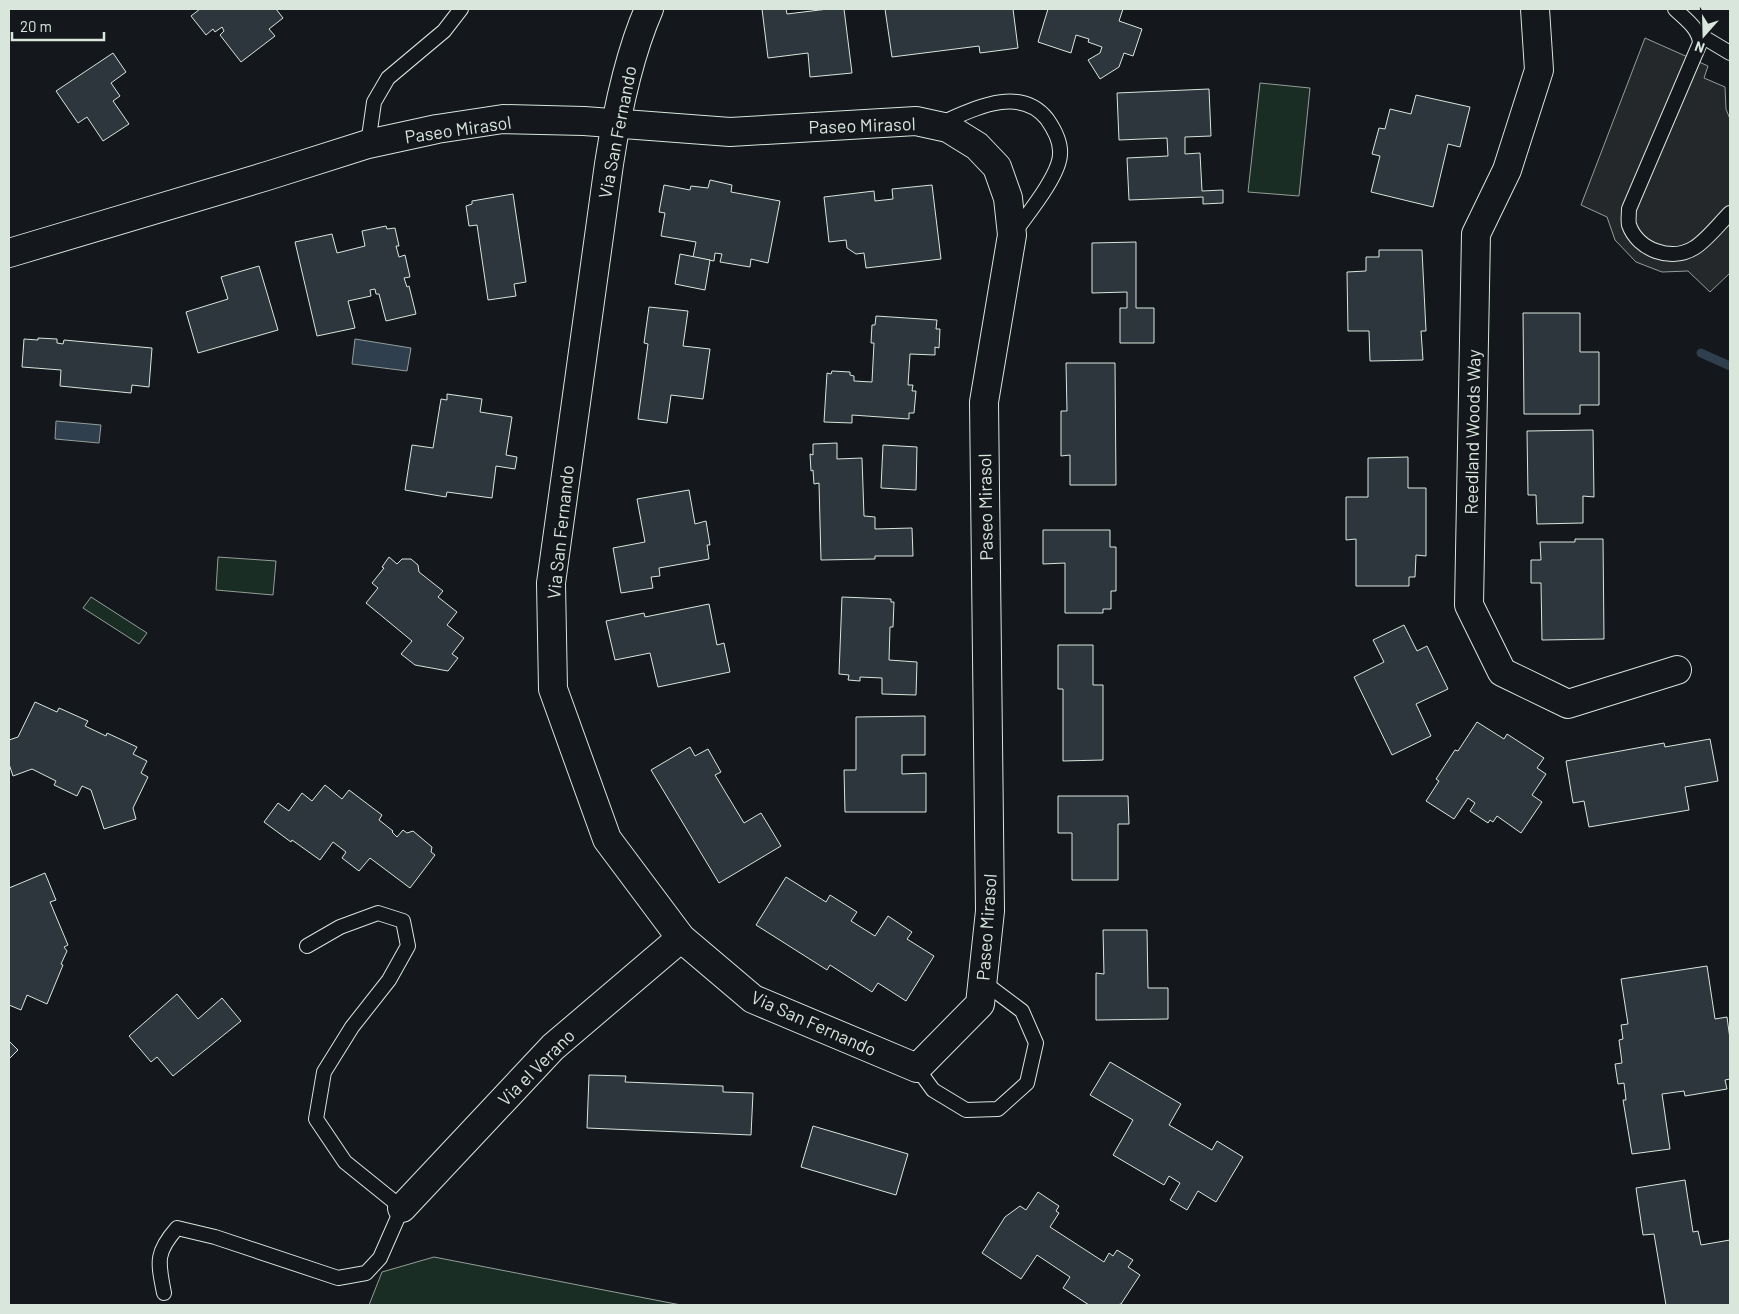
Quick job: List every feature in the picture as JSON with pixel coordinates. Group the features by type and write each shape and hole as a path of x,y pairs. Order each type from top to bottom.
{"street":[{"name":"Via San Fernando","path":"649,9 638,34 615,125 550,583 553,690 607,839 681,938 753,999 917,1068"},
{"name":"Reedland Woods Way","path":"1535,9 1539,70 1507,170 1476,234 1469,605 1502,672 1568,704 1677,670"},
{"name":"Paseo Mirasol","path":"9,253 368,144 437,129 503,119 584,121 615,125 730,132 916,121 948,128 977,146 997,168 1008,198 1012,235 984,402 990,911 980,1004 917,1068"},
{"name":"Via el Verano","path":"402,1208 553,1047 681,938"}],"lane":[{"path":"368,144 374,102 388,78 444,31 461,9"},
{"path":"1676,9 1700,35 1730,53"},
{"path":"1700,35 1700,43 1629,209 1628,223 1634,234 1647,246 1660,253 1675,254 1686,252 1696,247 1730,213"},
{"path":"937,125 983,104 1015,101 1040,110 1055,129 1060,154 1053,177 1012,235"},
{"path":"164,1293 159,1263 165,1242 177,1228 214,1237 338,1278 366,1273 380,1258 402,1208 345,1162 316,1119 324,1072 352,1027 389,980 408,946 403,921 378,913 340,927 307,946"},
{"path":"917,1068 934,1090 966,1110 998,1109 1027,1083 1036,1042 1022,1011 982,981"}],"green space":[{"path":"1260,83 1310,88 1299,196 1248,192"},
{"path":"218,557 276,561 273,595 216,590"},
{"path":"91,597 147,633 139,644 83,608"},
{"path":"434,1257 681,1305 369,1305 382,1272"}],"shaded area":[{"path":"1645,38 1708,66 1704,78 1725,87 1726,109 1730,119 1730,273 1710,292 1688,271 1662,272 1636,262 1615,240 1607,217 1581,205"}],"water":[{"path":"355,339 411,348 407,371 352,364"},
{"path":"56,421 101,425 99,443 55,439"}],"building":[{"path":"200,9 276,9 283,18 269,29 275,36 241,62 220,35 224,31 222,27 215,32 213,29 206,35 191,16"},
{"path":"762,9 786,9 787,14 844,9 852,73 810,77 808,53 768,58"},
{"path":"885,9 1013,9 1018,48 980,53 979,46 892,57"},
{"path":"1048,9 1123,9 1119,21 1142,29 1133,56 1124,53 1119,67 1100,79 1088,60 1100,53 1102,47 1088,42 1089,39 1076,35 1071,53 1038,42"},
{"path":"113,53 126,72 111,83 120,96 113,101 129,124 103,141 87,117 78,123 56,91"},
{"path":"1209,89 1211,136 1185,137 1185,154 1200,153 1202,191 1223,190 1223,203 1203,204 1203,197 1129,200 1127,158 1168,156 1167,138 1119,140 1117,93"},
{"path":"1416,95 1470,107 1460,147 1448,144 1433,207 1371,192 1380,156 1372,154 1379,128 1385,129 1390,109 1411,114"},
{"path":"710,180 732,185 731,192 780,201 768,263 751,259 750,267 720,262 722,254 715,253 714,261 693,257 696,242 661,236 665,213 659,212 664,185 690,190 691,186 708,188"},
{"path":"932,185 941,259 866,268 864,253 856,254 847,248 846,240 829,242 824,197 874,191 875,201 893,199 892,189"},
{"path":"513,194 526,282 514,284 516,296 488,300 477,225 469,226 466,206 472,204 472,201"},
{"path":"386,226 387,229 395,228 399,246 396,246 399,257 405,255 410,277 404,278 407,287 409,286 416,314 386,321 379,294 376,294 375,289 370,290 371,296 348,301 355,328 317,336 295,242 332,234 337,253 365,246 362,231"},
{"path":"1136,242 1136,308 1154,308 1154,343 1120,343 1120,308 1127,308 1127,292 1092,293 1092,243"},
{"path":"1379,250 1422,250 1426,331 1421,331 1423,360 1370,361 1369,331 1348,331 1347,272 1366,271 1366,257 1379,257"},
{"path":"680,254 710,260 705,290 675,284"},
{"path":"259,266 278,330 198,353 186,312 228,299 221,277"},
{"path":"649,307 688,311 683,346 710,349 703,399 671,395 667,423 638,419 648,344 644,343"},
{"path":"1523,313 1580,313 1580,352 1599,352 1599,405 1580,405 1580,414 1524,414"},
{"path":"876,316 937,320 936,329 940,329 939,348 935,347 935,355 910,354 908,385 913,385 912,391 916,391 914,413 909,413 909,419 852,415 852,423 824,422 827,373 831,374 832,371 850,372 850,375 854,376 854,381 872,382 874,343 871,343 872,325 875,325"},
{"path":"38,338 57,339 57,343 63,344 64,340 152,348 149,387 132,385 131,393 60,386 61,370 22,367 24,339 38,340"},
{"path":"1066,363 1115,363 1116,485 1070,485 1070,455 1061,456 1061,411 1067,411"},
{"path":"447,394 482,399 480,412 512,417 506,455 517,457 515,469 496,466 492,498 447,492 446,497 405,490 412,445 433,448 441,399 447,400"},
{"path":"1593,430 1594,497 1583,496 1583,523 1537,524 1536,495 1528,495 1527,431"},
{"path":"837,443 837,459 862,458 864,516 875,517 875,529 912,528 913,556 875,556 875,559 821,560 819,483 814,484 810,454 813,455 813,444"},
{"path":"883,445 917,447 916,490 881,488"},
{"path":"1408,457 1408,488 1426,488 1426,556 1416,555 1415,577 1409,577 1409,586 1356,586 1356,539 1346,540 1346,497 1368,497 1368,458"},
{"path":"689,490 695,524 706,521 710,545 707,545 709,559 659,568 660,576 651,577 653,588 621,593 613,548 645,542 637,499"},
{"path":"1043,530 1110,530 1110,547 1116,547 1116,591 1111,591 1111,609 1103,609 1103,613 1065,613 1065,563 1043,564"},
{"path":"1575,539 1603,539 1604,639 1542,640 1541,583 1531,583 1531,560 1541,560 1540,542 1575,542"},
{"path":"389,557 397,564 402,559 411,559 418,565 419,572 443,591 438,597 457,612 447,625 464,638 452,654 458,658 448,671 415,665 401,654 412,641 366,603 378,588 372,583 384,568 382,567"},
{"path":"842,597 891,599 891,602 894,602 893,627 890,627 889,660 917,662 916,695 882,694 882,678 860,677 860,681 848,680 849,675 839,674"},
{"path":"709,604 717,645 724,643 730,672 658,687 650,653 615,660 606,621 644,613 645,617"},
{"path":"1404,625 1417,651 1427,646 1448,689 1416,704 1431,736 1392,755 1354,677 1384,662 1373,640"},
{"path":"1058,645 1093,645 1093,685 1103,685 1103,760 1063,761 1063,689 1058,689"},
{"path":"35,702 57,712 59,708 88,721 85,726 106,736 107,733 137,747 133,754 147,761 141,773 148,777 133,808 136,819 104,829 91,790 82,786 77,796 54,785 56,781 32,769 13,776 9,764 9,740 18,737"},
{"path":"925,716 925,755 902,755 902,774 926,773 926,812 845,812 844,770 856,770 856,717"},
{"path":"1477,722 1504,739 1507,734 1544,758 1537,768 1546,774 1532,795 1542,802 1521,833 1497,816 1493,822 1490,820 1488,823 1470,811 1475,803 1468,798 1454,819 1426,801 1439,781 1436,779 1455,750 1458,751"},
{"path":"1710,739 1718,781 1685,787 1689,810 1589,827 1584,801 1573,803 1566,761 1664,743 1665,747"},
{"path":"690,747 695,756 708,749 721,772 715,775 744,823 761,813 781,846 719,883 651,770"},
{"path":"325,785 342,799 349,790 382,815 379,820 393,831 397,837 403,830 407,833 413,831 432,847 431,852 435,855 410,888 370,858 359,871 342,858 346,852 333,842 320,860 264,822 278,803 289,811 302,793 312,801"},
{"path":"1058,796 1128,796 1129,824 1118,824 1118,880 1072,880 1072,833 1058,833"},
{"path":"45,873 56,900 50,902 68,945 64,947 67,951 47,1004 27,995 21,1010 9,1005 9,888"},
{"path":"786,877 826,902 830,895 857,912 851,921 875,936 888,916 912,932 907,939 934,956 906,1001 878,983 872,992 830,965 827,970 756,925"},
{"path":"1103,930 1147,930 1148,988 1168,988 1168,1019 1096,1020 1096,973 1104,974"},
{"path":"1707,966 1715,1019 1727,1017 1730,1039 1730,1079 1725,1080 1727,1089 1685,1096 1684,1091 1662,1094 1670,1149 1632,1154 1623,1100 1626,1100 1624,1083 1618,1084 1615,1064 1622,1063 1619,1040 1623,1039 1621,1025 1628,1024 1621,979"},
{"path":"177,994 198,1019 222,998 241,1021 173,1076 157,1057 151,1062 129,1036"},
{"path":"9,1041 18,1050 9,1059"},
{"path":"1110,1062 1181,1104 1169,1125 1212,1150 1217,1141 1243,1157 1216,1202 1198,1191 1187,1210 1170,1200 1180,1183 1169,1176 1164,1185 1113,1155 1133,1120 1090,1095"},
{"path":"589,1075 626,1076 625,1082 723,1086 723,1092 753,1093 751,1135 587,1128"},
{"path":"813,1126 908,1154 896,1195 801,1167"},
{"path":"1685,1180 1693,1232 1698,1231 1701,1245 1730,1240 1730,1305 1666,1305 1654,1234 1643,1235 1636,1188"},
{"path":"1038,1192 1059,1206 1056,1211 1059,1213 1050,1227 1104,1262 1109,1253 1113,1256 1117,1250 1133,1260 1128,1267 1140,1275 1121,1304 1089,1305 1063,1288 1070,1277 1037,1255 1021,1279 982,1253 1005,1217 1020,1206 1026,1210"}],"waterway":[{"path":"1701,353 1730,366"}]}
